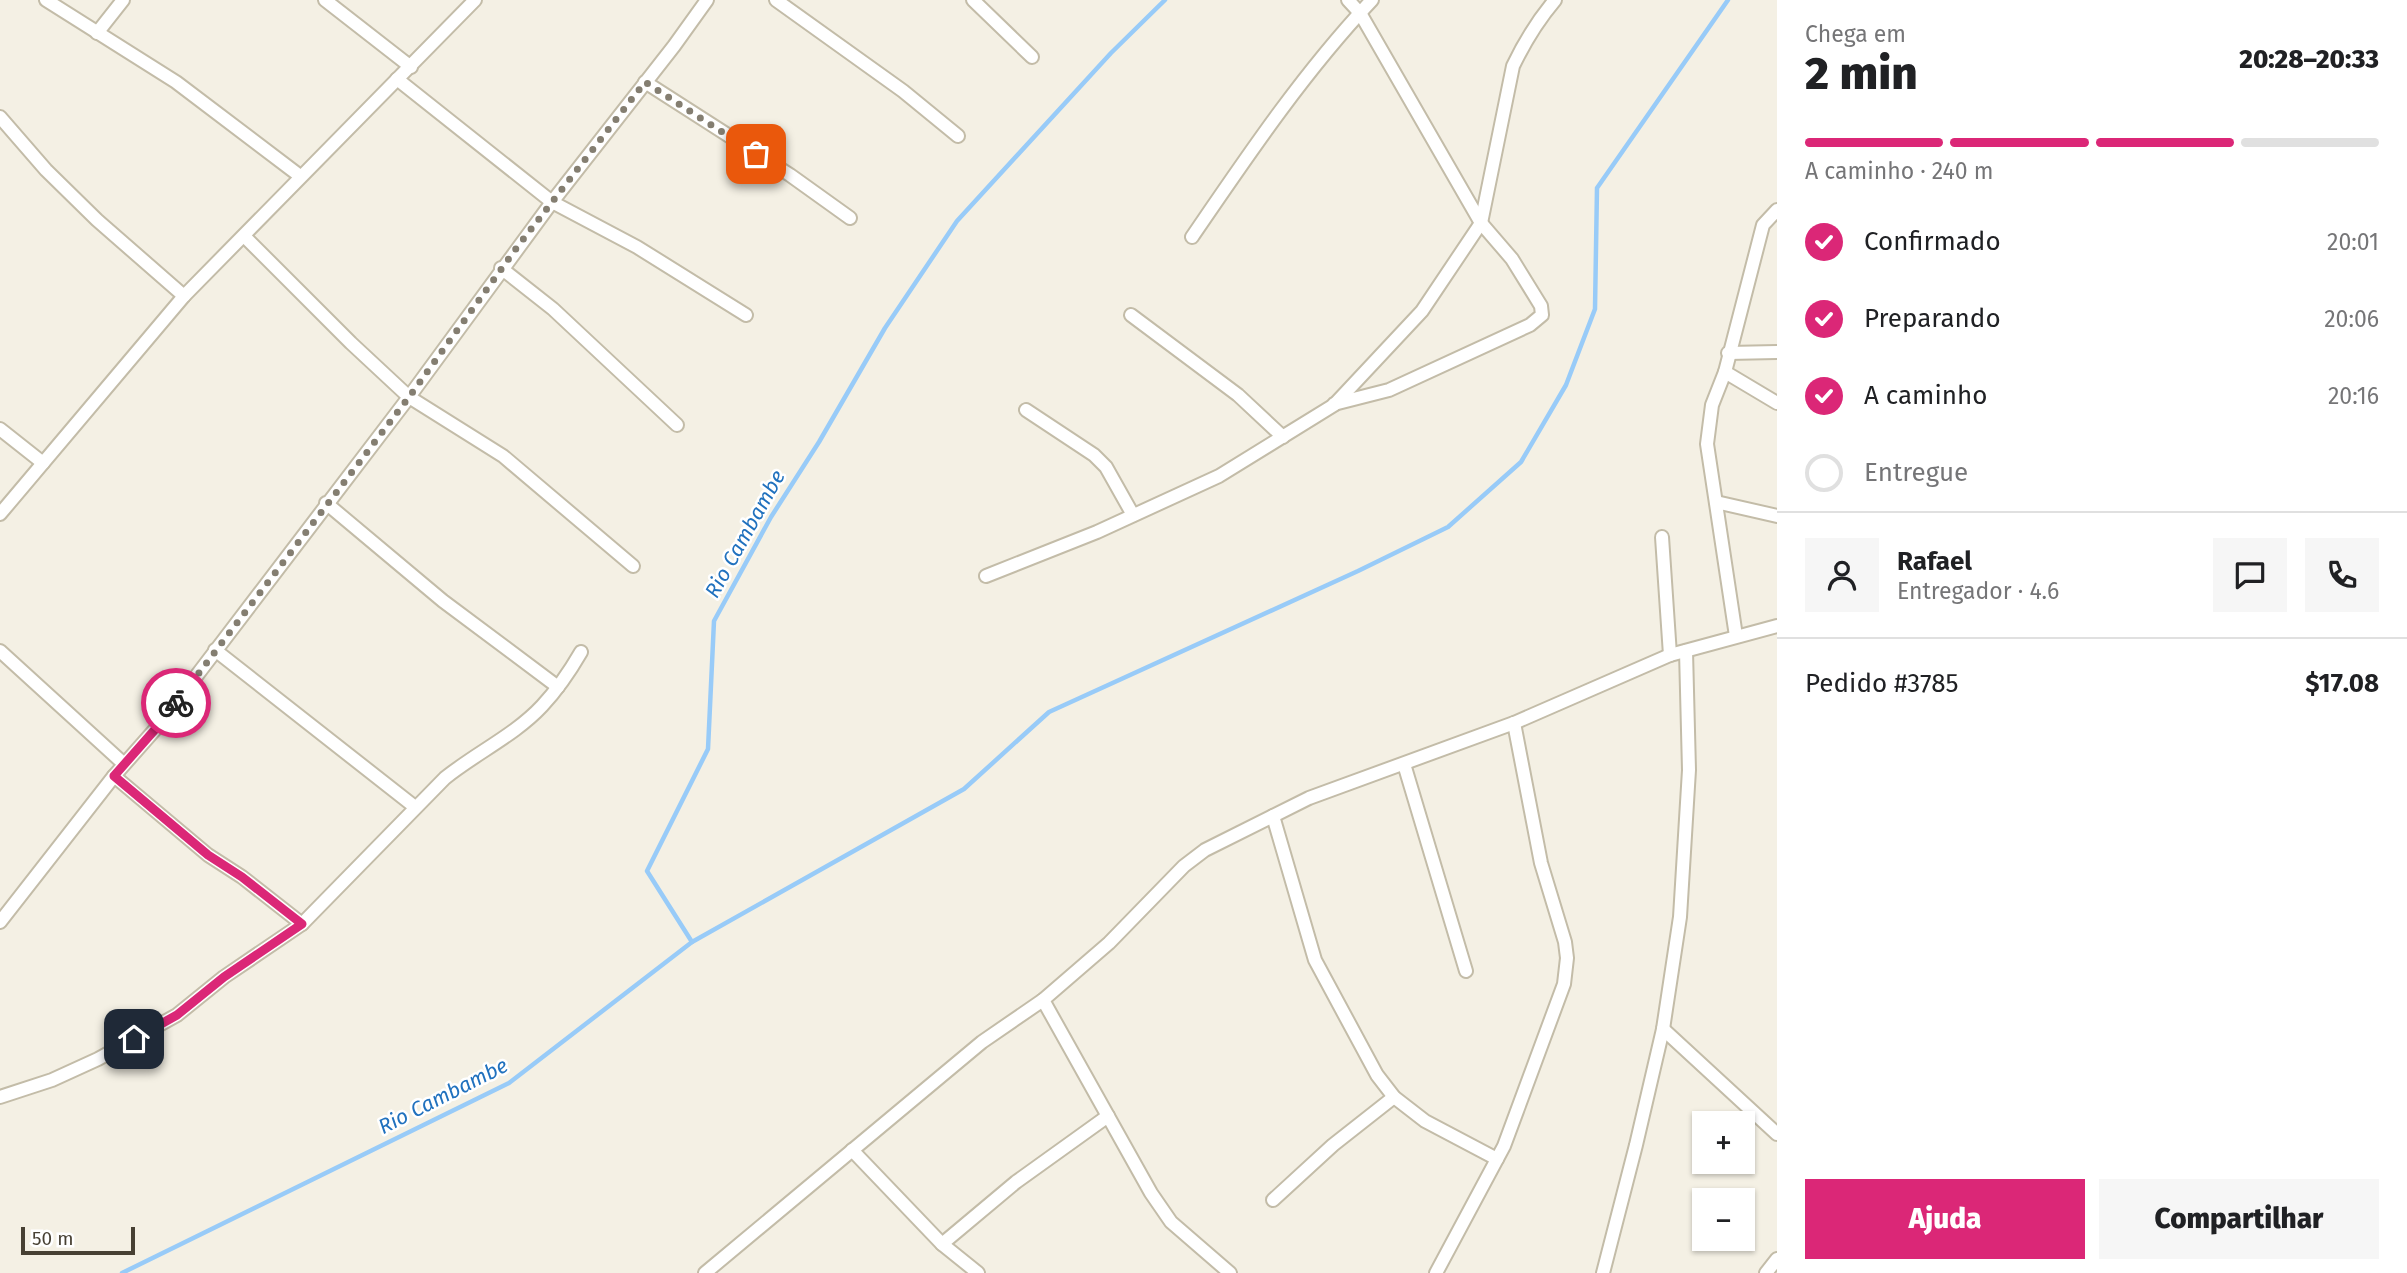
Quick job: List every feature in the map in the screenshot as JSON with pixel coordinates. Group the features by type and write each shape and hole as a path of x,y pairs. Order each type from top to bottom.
{"street":[{"path":"46,0 176,82 300,176"},
{"path":"97,33 123,0"},
{"path":"325,0 411,67"},
{"path":"0,514 184,296 475,0"},
{"path":"0,922 114,776 159,725 707,0"},
{"path":"776,0 903,91 958,136"},
{"path":"973,0 1032,57"},
{"path":"1334,405 1388,390 1530,325 1542,315 1541,306 1512,259 1481,223 1360,13 1348,0"},
{"path":"1192,237 1263,134 1372,0"},
{"path":"986,576 1097,532 1219,475 1334,405 1422,311 1481,223 1513,66 1532,31 1555,0"},
{"path":"397,79 552,202 638,247 746,315"},
{"path":"645,82 790,175 850,218"},
{"path":"0,117 46,170 97,220 184,296"},
{"path":"1735,636 1707,444 1708,428 1712,405 1725,372 1763,225 1777,210"},
{"path":"244,236 409,397 503,456 633,566"},
{"path":"502,268 553,309 677,425"},
{"path":"1131,315 1238,395 1283,437"},
{"path":"1728,353 1777,352"},
{"path":"1725,372 1777,403"},
{"path":"1026,410 1094,455 1106,467 1133,515"},
{"path":"0,429 43,463"},
{"path":"1716,502 1777,516"},
{"path":"326,503 443,601 558,687"},
{"path":"1662,537 1670,655"},
{"path":"705,1273 982,1042 1043,1000 1109,943 1184,866 1205,850 1309,798 1514,723 1670,655 1777,626"},
{"path":"0,650 124,764"},
{"path":"215,650 415,807"},
{"path":"1603,1273 1663,1029 1680,917 1689,770 1686,651"},
{"path":"0,1097 52,1080 98,1059 177,1015 224,977 302,924 444,778 528,719 542,706 581,652"},
{"path":"1436,1273 1497,1159 1564,984 1567,958 1565,942 1541,863 1514,723"},
{"path":"1404,764 1466,971"},
{"path":"114,776 208,855 242,877 302,924"},
{"path":"1273,816 1315,960 1377,1075 1394,1097 1425,1121 1497,1159"},
{"path":"1043,1000 1151,1193 1171,1223 1230,1273"},
{"path":"1663,1029 1777,1134"},
{"path":"1273,1200 1333,1144 1394,1097"},
{"path":"942,1244 996,1198 1108,1115"},
{"path":"852,1150 942,1244 978,1273"},
{"path":"1766,1273 1777,1259"}],"waterway":[{"name":"Rio Cambambe","path":"122,1273 509,1083 692,942 647,871 708,749 714,621 771,517 819,442 885,328 957,221 1111,53 1165,0"},
{"path":"692,942 964,789 1049,712 1448,527 1521,462 1566,385 1595,309 1597,188 1728,0"}],"way so far":[{"path":"176,703 409,397 518,246 645,82 756,154"}],"route":[{"path":"134,1039 177,1015 224,977 302,924 242,877 208,855 114,776 176,703"}]}
